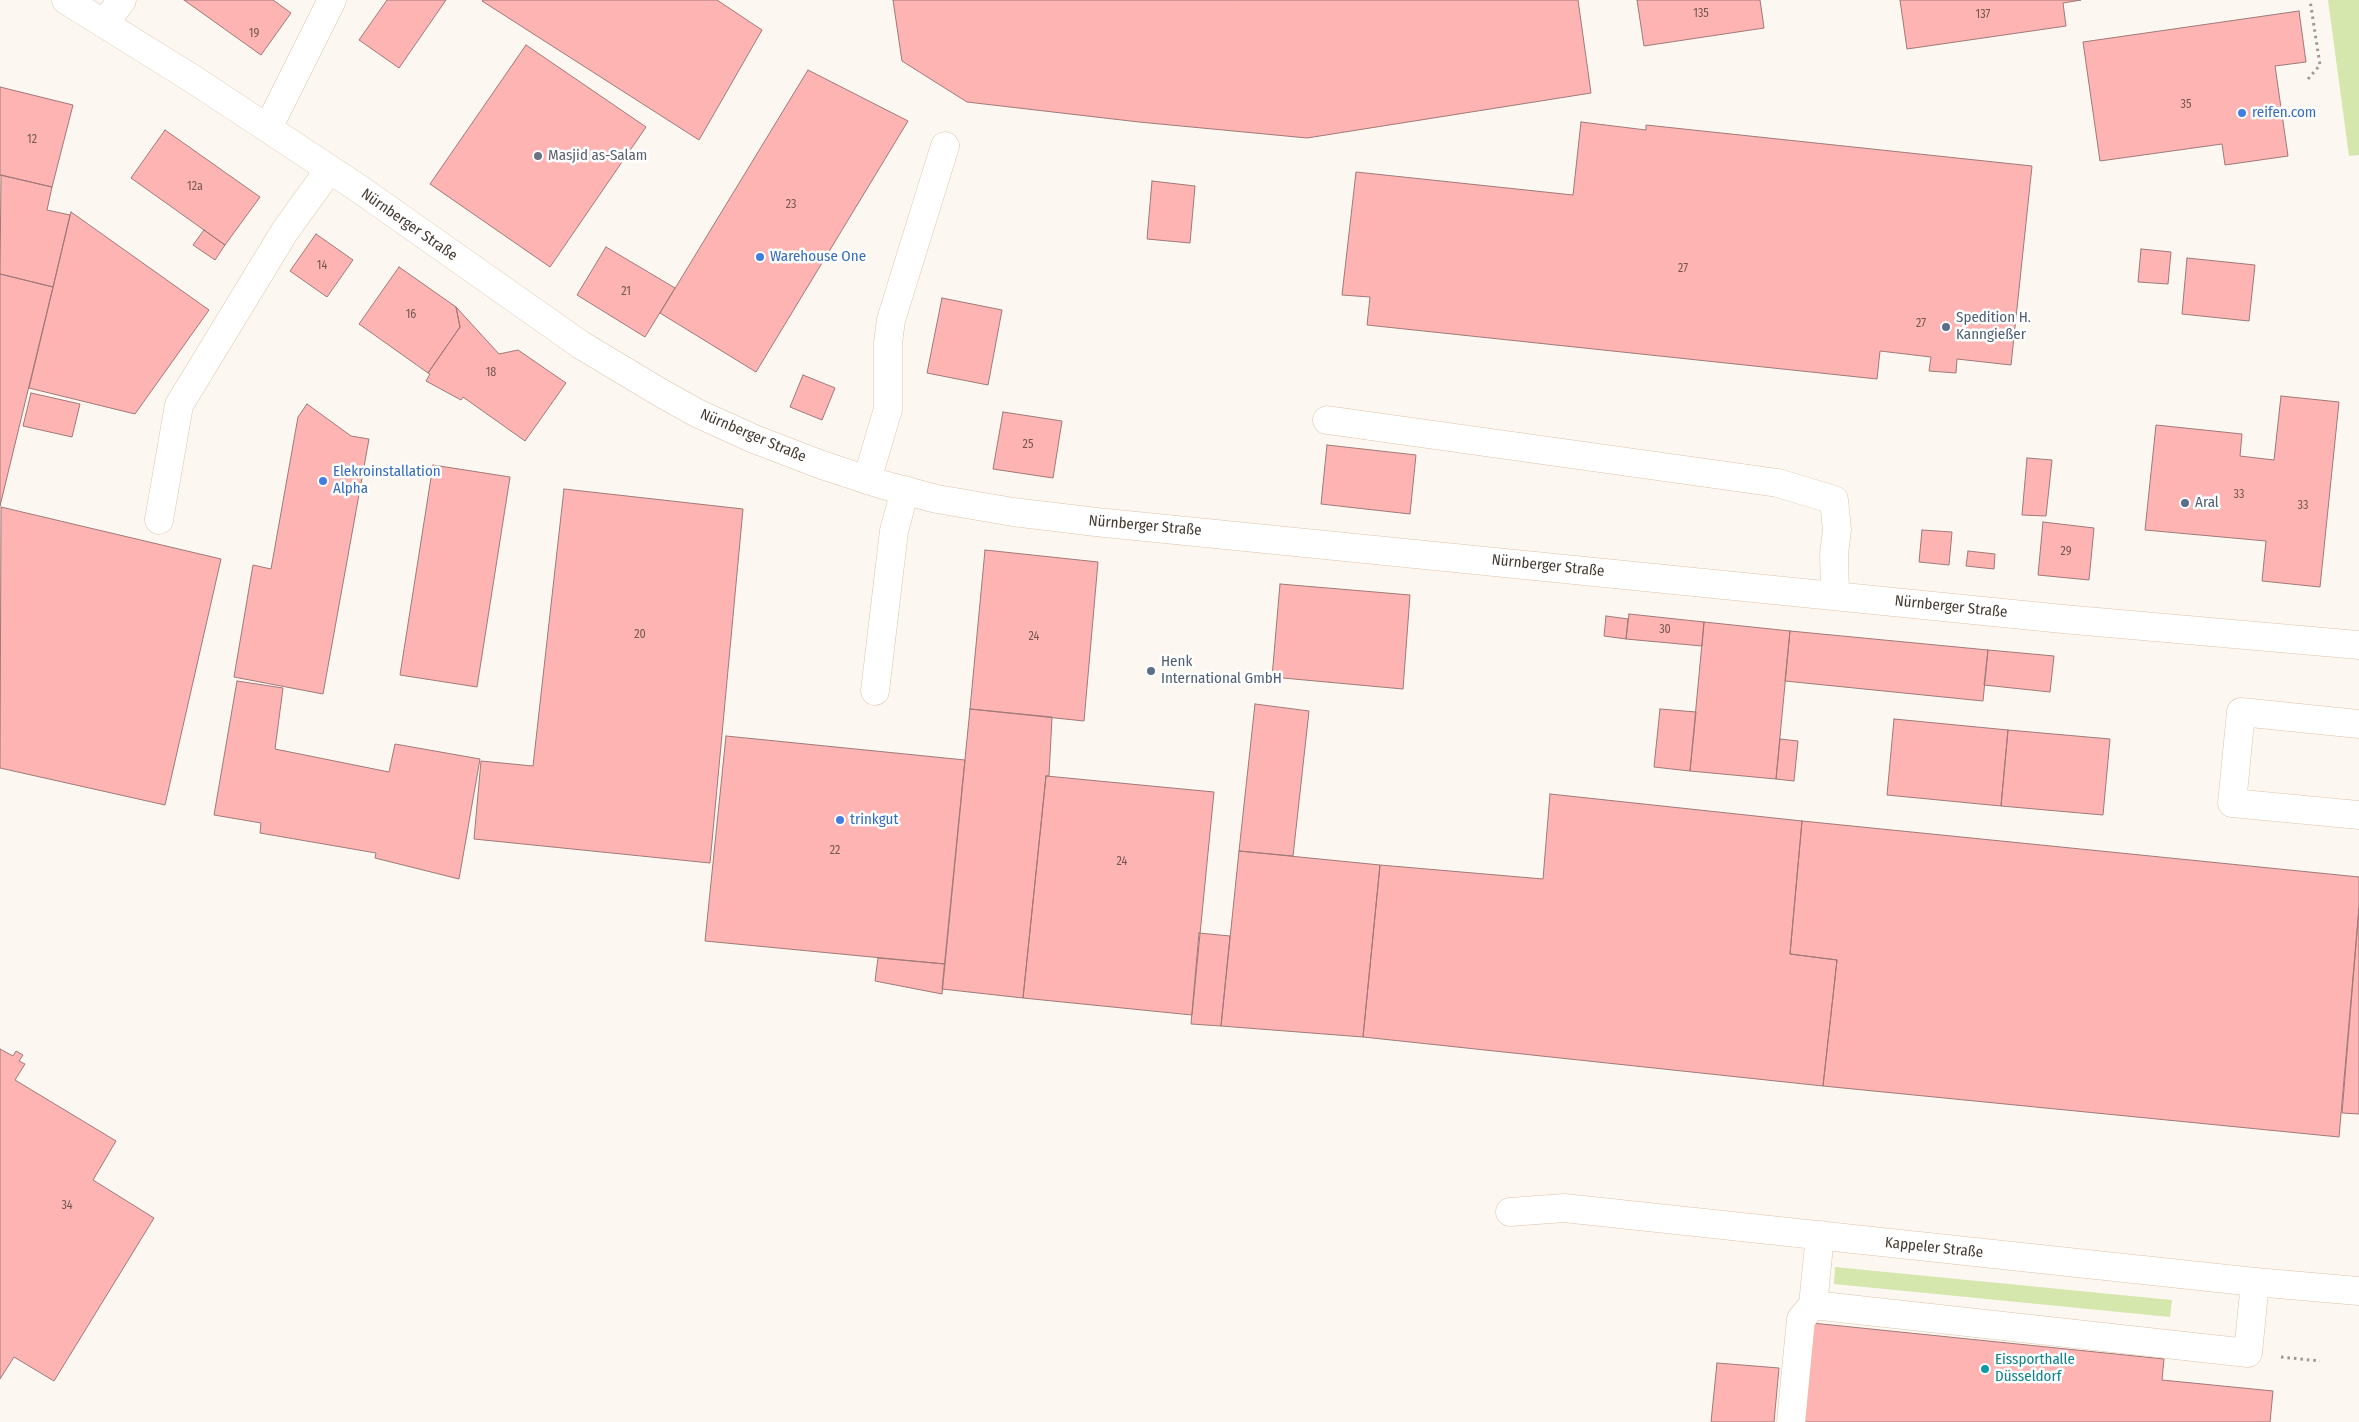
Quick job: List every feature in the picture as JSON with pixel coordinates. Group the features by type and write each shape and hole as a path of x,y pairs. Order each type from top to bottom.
{"street":[{"name":"Nürnberger Straße","path":"66,0 268,128 581,345 661,393 697,413 754,439 867,480 937,499 1013,512 1096,522 1835,596 2359,645"},
{"path":"104,24 122,0"},
{"path":"268,128 332,0"},
{"path":"867,480 888,408 888,344 891,320 945,146"},
{"path":"159,520 179,405 285,231 329,170"},
{"path":"1327,420 1778,483 1834,500 1838,530 1834,554 1835,596"},
{"path":"875,691 894,531 904,490"},
{"path":"2359,724 2241,712 2232,803 2359,815"},
{"name":"Kappeler Straße","path":"1510,1212 1564,1208 2255,1282 2359,1291"},
{"path":"1791,1422 1801,1319 1813,1305 1820,1235"},
{"path":"1813,1305 2248,1353 2255,1282"}],"path":[{"path":"2308,79 2320,64 2310,0"}],"green space":[{"path":"2328,0 2359,0 2359,155 2349,156"},
{"path":"1835,1267 2172,1300 2170,1317 1834,1284"}],"building":[{"path":"184,0 273,0 291,13 261,55"},
{"path":"387,0 446,0 399,68 359,40"},
{"path":"483,0 717,0 762,30 699,140"},
{"path":"893,0 1578,0 1591,93 1307,138 1139,122 967,102 902,61"},
{"path":"1637,0 1760,0 1764,28 1644,46"},
{"path":"1900,0 2081,0 2063,3 2066,26 1907,49"},
{"path":"2299,11 2306,62 2275,66 2288,156 2225,165 2222,144 2100,161 2083,42"},
{"name":"Masjid as-Salam","path":"526,45 646,127 550,267 430,184"},
{"path":"808,70 908,121 756,372 660,313"},
{"path":"0,87 73,105 52,187 0,175"},
{"path":"1581,122 1646,130 1646,125 2032,166 2011,365 1957,359 1956,373 1929,371 1931,357 1880,351 1877,379 1367,325 1370,297 1342,295 1356,172 1573,195"},
{"path":"165,130 260,197 225,245 131,178"},
{"path":"1,175 52,187 47,210 70,215 53,287 0,274"},
{"path":"1152,181 1195,186 1190,243 1147,239"},
{"path":"71,212 209,310 135,414 29,388"},
{"path":"204,230 225,245 215,260 193,245"},
{"path":"316,234 353,260 327,297 290,271"},
{"path":"606,247 675,288 645,337 577,295"},
{"path":"2141,249 2171,252 2168,284 2138,282"},
{"path":"2187,258 2255,265 2249,321 2182,314"},
{"path":"399,267 456,307 460,327 428,373 359,324"},
{"path":"0,274 53,287 0,506"},
{"path":"942,298 1002,310 988,385 927,373"},
{"path":"456,307 499,354 518,350 566,383 525,441 463,397 461,400 426,381 430,374 428,373 460,327"},
{"path":"803,375 835,388 822,420 790,407"},
{"path":"31,393 80,404 72,437 23,426"},
{"path":"2281,396 2339,402 2320,587 2262,581 2266,541 2145,530 2156,425 2242,434 2240,456 2274,460"},
{"path":"307,404 351,436 369,439 323,694 234,677 253,565 271,569 298,417"},
{"path":"1003,412 1062,421 1053,478 993,469"},
{"path":"1327,445 1416,455 1410,514 1321,504"},
{"path":"2027,458 2052,460 2046,516 2022,515"},
{"path":"433,465 510,477 477,687 400,675"},
{"path":"564,489 743,509 710,863 474,839 481,761 533,766"},
{"path":"1,507 221,559 165,805 0,768"},
{"path":"2043,522 2094,528 2089,580 2038,575"},
{"path":"1922,530 1952,532 1949,565 1919,562"},
{"path":"985,550 1098,562 1084,721 970,709"},
{"path":"1968,551 1995,554 1994,569 1966,566"},
{"path":"1280,584 1410,595 1403,689 1272,677"},
{"path":"1629,614 1704,622 1702,646 1626,639"},
{"path":"1606,616 1628,619 1626,639 1604,636"},
{"path":"1704,622 1790,631 1776,779 1690,771"},
{"path":"1790,631 1988,650 1983,701 1785,681"},
{"path":"1988,650 2054,656 2050,692 1984,685"},
{"path":"237,681 283,688 275,749 389,772 395,744 480,759 459,879 375,858 376,853 260,833 261,823 214,815"},
{"path":"1255,704 1309,711 1293,856 1239,851"},
{"path":"970,709 1052,717 1049,776 1046,776 1023,998 942,989"},
{"path":"1660,709 1696,712 1690,771 1654,767"},
{"path":"1894,719 2008,730 2001,806 1887,795"},
{"path":"2008,730 2110,739 2103,815 2001,806"},
{"path":"726,736 965,760 945,964 705,941"},
{"path":"1780,739 1798,741 1794,781 1776,779"},
{"path":"1046,776 1214,792 1192,1015 1023,998"},
{"path":"1550,794 1802,821 1790,954 1837,960 1823,1086 1363,1037 1380,865 1543,879"},
{"path":"1802,821 2359,877 2359,908 2339,1137 1823,1086 1837,960 1790,954"},
{"path":"1239,851 1380,865 1363,1037 1221,1026"},
{"path":"2359,908 2359,1114 2342,1113"},
{"path":"1199,933 1230,936 1221,1026 1191,1024"},
{"path":"878,958 945,964 942,994 875,981"},
{"path":"0,1049 13,1056 16,1051 23,1055 19,1061 25,1064 15,1080 116,1141 93,1180 154,1218 54,1381 14,1357 0,1379"},
{"name":"Eissporthalle Düsseldorf","path":"1812,1323 2164,1359 2162,1380 2273,1391 2270,1422 1802,1422"},
{"path":"1717,1363 1779,1368 1774,1422 1711,1422"}],"place":[{"name":"reifen.com","path":"2242,113"},
{"name":"Masjid as-Salam","path":"538,156"},
{"name":"Warehouse One","path":"760,257"},
{"name":"Spedition H. Kanngießer","path":"1946,327"},
{"name":"Elekroinstallation Alpha","path":"323,481"},
{"name":"Aral","path":"2185,503"},
{"name":"Henk International GmbH","path":"1151,671"},
{"name":"trinkgut","path":"840,820"},
{"name":"Eissporthalle Düsseldorf","path":"1985,1369"}]}
